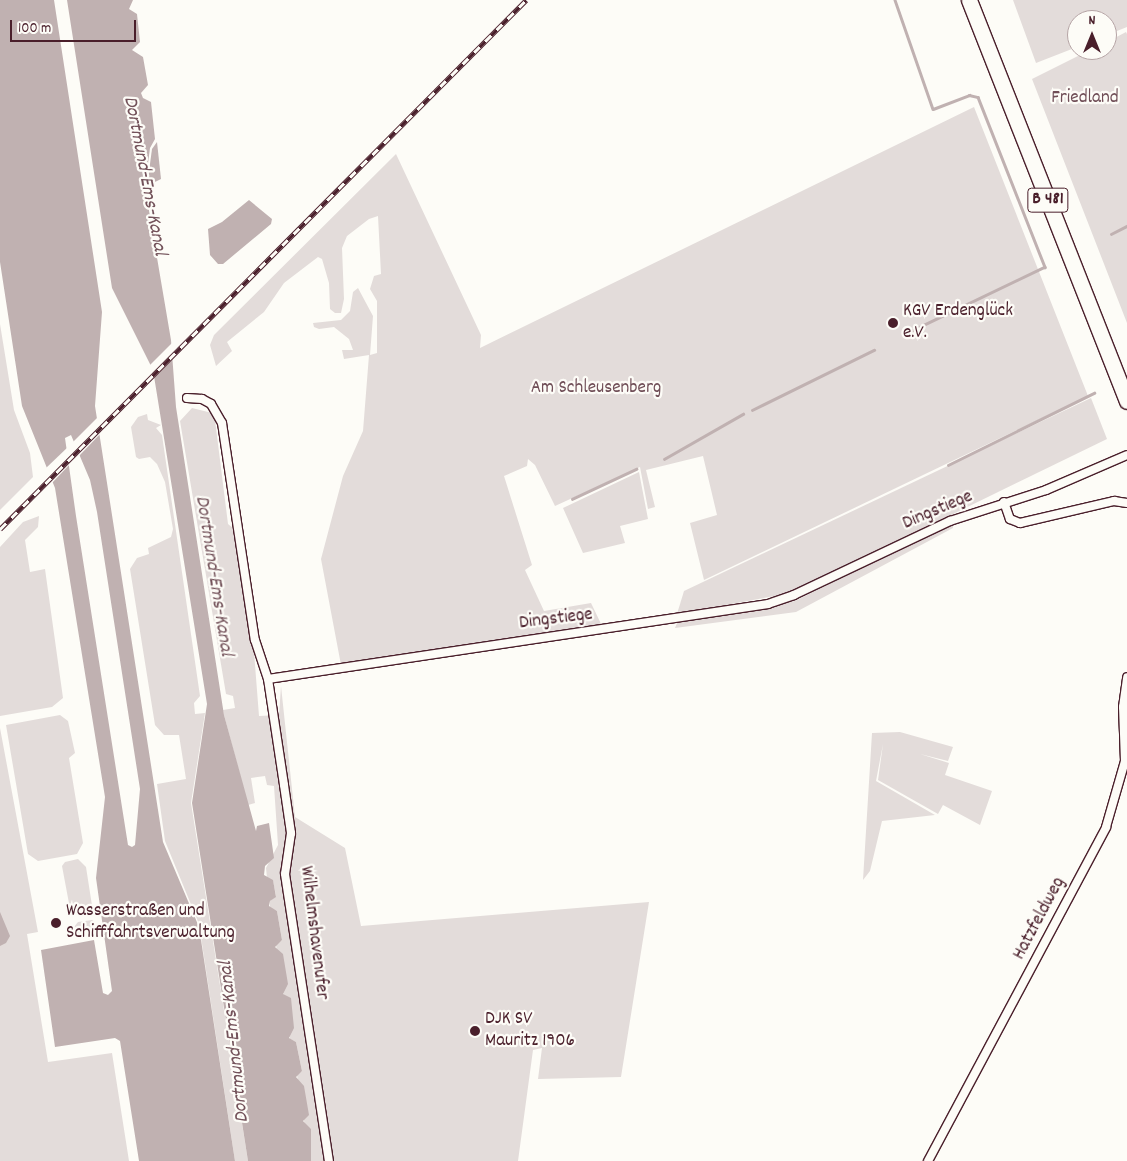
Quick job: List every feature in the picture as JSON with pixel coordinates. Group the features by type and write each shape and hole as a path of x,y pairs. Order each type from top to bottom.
{"highway":[{"name":"B 481","path":"969,0 1127,401"}],"street":[{"path":"187,398 202,399 211,404 222,423 255,640 268,679"},
{"name":"Dingstiege","path":"268,679 768,604 794,595 950,521 1064,484 1124,456"},
{"path":"1004,502 1010,519 1020,524 1114,501 1127,503"},
{"name":"Hatzfeldweg","path":"928,1161 1106,827 1125,761 1123,707 1127,677"},
{"name":"Wilhelmshavenufer","path":"268,679 291,833 285,874 329,1161"}],"green space":[{"path":"1013,0 1127,0 1127,27 1117,31 1117,10 1067,10 1067,51 1036,63"},
{"name":"Friedland","path":"1126,32 1127,34 1127,323 1032,79 1070,60 1117,60 1117,37"},
{"name":"Am Schleusenberg","path":"974,107 1088,396 704,580 690,523 717,515 703,456 646,470 655,507 648,509 640,467 555,506 535,465 528,459 527,466 504,476 532,565 525,570 544,611 591,603 603,628 341,665 321,559 343,476 363,431 369,355 344,359 342,350 353,350 349,339 334,327 319,329 314,327 313,323 341,320 350,311 353,292 358,288 373,316 370,355 377,353 377,301 370,289 374,276 381,274 378,216 369,219 347,236 342,248 344,299 341,313 335,313 330,309 329,283 322,259 318,257 284,283 264,312 227,342 232,351 216,366 210,345 214,335 396,154 481,335 480,348"},
{"path":"0,324 14,410 30,453 33,477 0,510"},
{"path":"1091,398 1107,439 791,593 677,614 684,591"},
{"path":"192,408 212,413 215,420 228,524 234,529 254,652 259,716 279,715 281,686 295,817 345,848 361,926 649,902 621,1077 538,1079 542,1048 533,1050 518,1161 311,1161 311,1129 305,1127 297,1075 302,1071 296,1042 290,1039 276,945 282,940 277,911 270,908 270,901 276,896 273,881 267,878 266,868 278,845 274,786 267,785 265,776 251,778 255,803 248,805 224,715 223,710 235,708 233,696 226,694 180,421"},
{"path":"147,414 148,420 161,425 156,428 162,435 200,696 194,703 195,714 205,713 191,803 248,1161 235,1161 199,924 165,841 157,784 186,779 179,735 164,735 155,725 130,569 137,558 149,554 148,548 171,537 173,529 165,482 157,464 150,457 139,459 136,457 131,427 138,417"},
{"path":"639,472 648,519 620,526 625,543 583,553 563,508"},
{"path":"39,516 38,527 25,540 30,572 45,569 63,698 52,707 0,716 0,547 23,522"},
{"path":"953,523 953,528 796,612 675,628 677,623 795,601"},
{"path":"60,715 68,721 75,753 69,758 83,843 77,854 38,861 28,854 6,725"},
{"path":"0,728 38,932 27,934 48,1062 112,1053 129,1161 0,1161"},
{"path":"900,732 953,747 948,761 920,754 949,763 945,775 992,791 980,825 943,805 938,814 878,780 883,744 876,781 935,815 882,821 870,871 863,880 872,733"},
{"path":"78,859 86,867 93,912 76,915 71,914 62,866 65,862"},
{"path":"92,920 95,922 95,936 75,936 74,927 78,922"}],"water":[{"path":"0,0 54,0 102,312 95,406 163,842 199,927 235,1161 139,1161 120,1041 115,1038 55,1047 41,950 94,940 103,993 108,995 112,991 96,878 105,797 55,488 22,406 0,262","holes":["71,435 90,480 97,512 140,789 135,845 132,847 128,845 65,438"]},
{"name":"Dortmund-Ems-Kanal","path":"67,0 133,0 129,9 137,14 140,42 132,50 143,57 148,85 141,93 143,98 151,102 155,139 150,148 145,187 171,340 176,407 224,715 256,831 257,826 269,823 274,858 265,866 264,875 273,880 276,897 270,901 269,906 277,911 282,940 275,947 283,954 288,984 283,994 291,998 294,1028 289,1038 296,1042 302,1071 296,1077 304,1086 309,1115 303,1121 311,1129 311,1161 248,1161 192,803 207,704 153,370 112,288"},
{"path":"157,142 161,179 147,186 152,149"},
{"path":"249,200 272,219 271,224 223,264 218,264 210,255 208,229 222,222"},
{"path":"0,912 10,936 6,943 0,946"}],"pier":[{"path":"173,342 174,358 152,380 148,367"},
{"path":"99,416 102,432 78,457 72,443"},
{"path":"69,446 71,463 51,484 45,469"}],"waterway":[{"path":"895,0 933,109 969,95 978,97 1045,267 912,331"},
{"path":"1111,234 1127,226"},
{"path":"752,410 874,350"},
{"path":"948,465 1094,393"},
{"path":"664,459 743,414"},
{"path":"572,499 636,469"}],"railway":[{"path":"0,529 526,0"}],"place":[{"name":"KGV Erdenglück e.V.","path":"893,323"},
{"name":"Wasserstraßen und Schifffahrtsverwaltung","path":"56,923"},
{"name":"DJK SV Mauritz 1906","path":"475,1031"}]}
